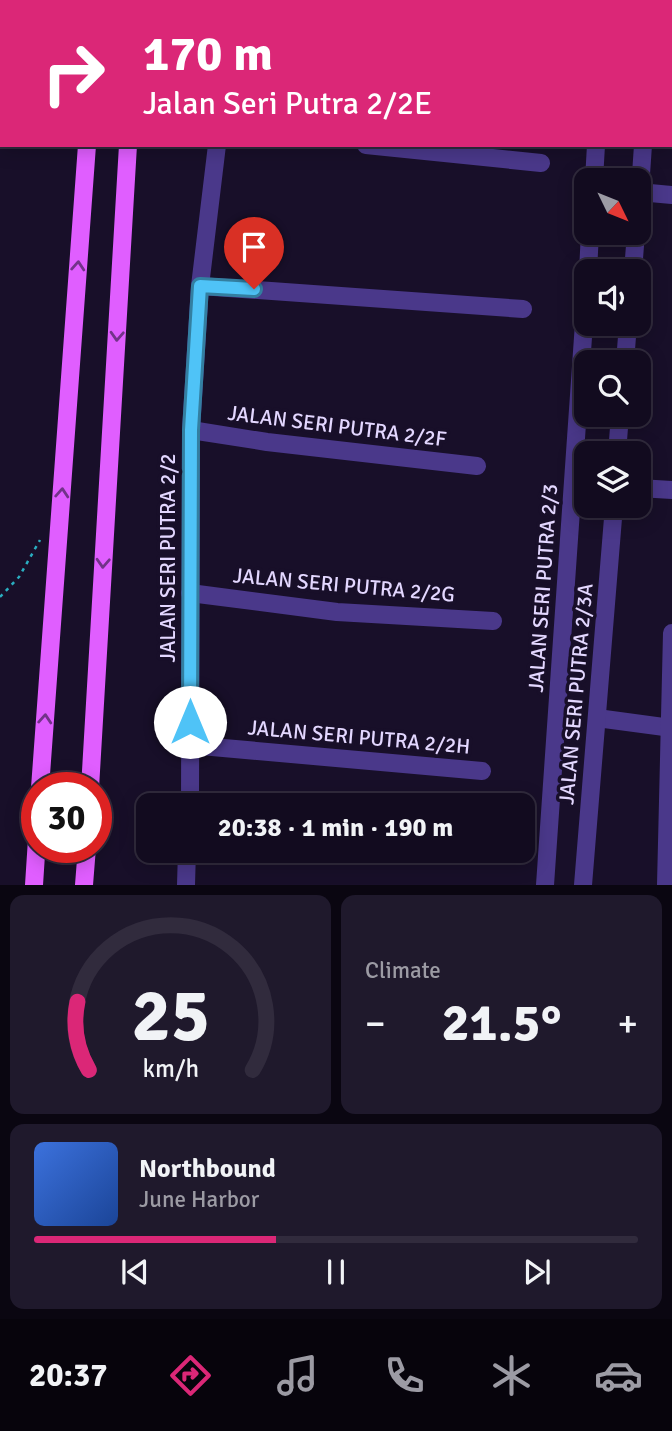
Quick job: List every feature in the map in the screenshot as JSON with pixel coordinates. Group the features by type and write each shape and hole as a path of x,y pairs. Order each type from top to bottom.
{"main road":[{"path":"41,772 87,147"},
{"path":"91,772 128,147"},
{"path":"34,885 35,863"},
{"path":"84,885 85,863"}],"street":[{"name":"JALAN SERI PUTRA 2/2","path":"190,793 191,430 200,286 217,147"},
{"path":"385,147 541,163"},
{"path":"595,168 596,147"},
{"path":"641,168 643,147"},
{"path":"651,196 672,195"},
{"path":"200,286 523,309"},
{"name":"JALAN SERI PUTRA 2/3","path":"545,885 583,336"},
{"name":"JALAN SERI PUTRA 2/2F","path":"191,430 477,466"},
{"path":"651,489 672,490"},
{"name":"JALAN SERI PUTRA 2/3A","path":"583,885 613,518"},
{"name":"JALAN SERI PUTRA 2/2G","path":"190,593 337,612 493,621"},
{"path":"666,885 672,633"},
{"path":"597,718 670,728"},
{"name":"JALAN SERI PUTRA 2/2H","path":"190,745 482,771"},
{"path":"186,885 187,863"}],"path":[{"path":"0,597 19,577 41,537"}],"route":[{"path":"190,722 191,430 200,286 254,289"}]}
